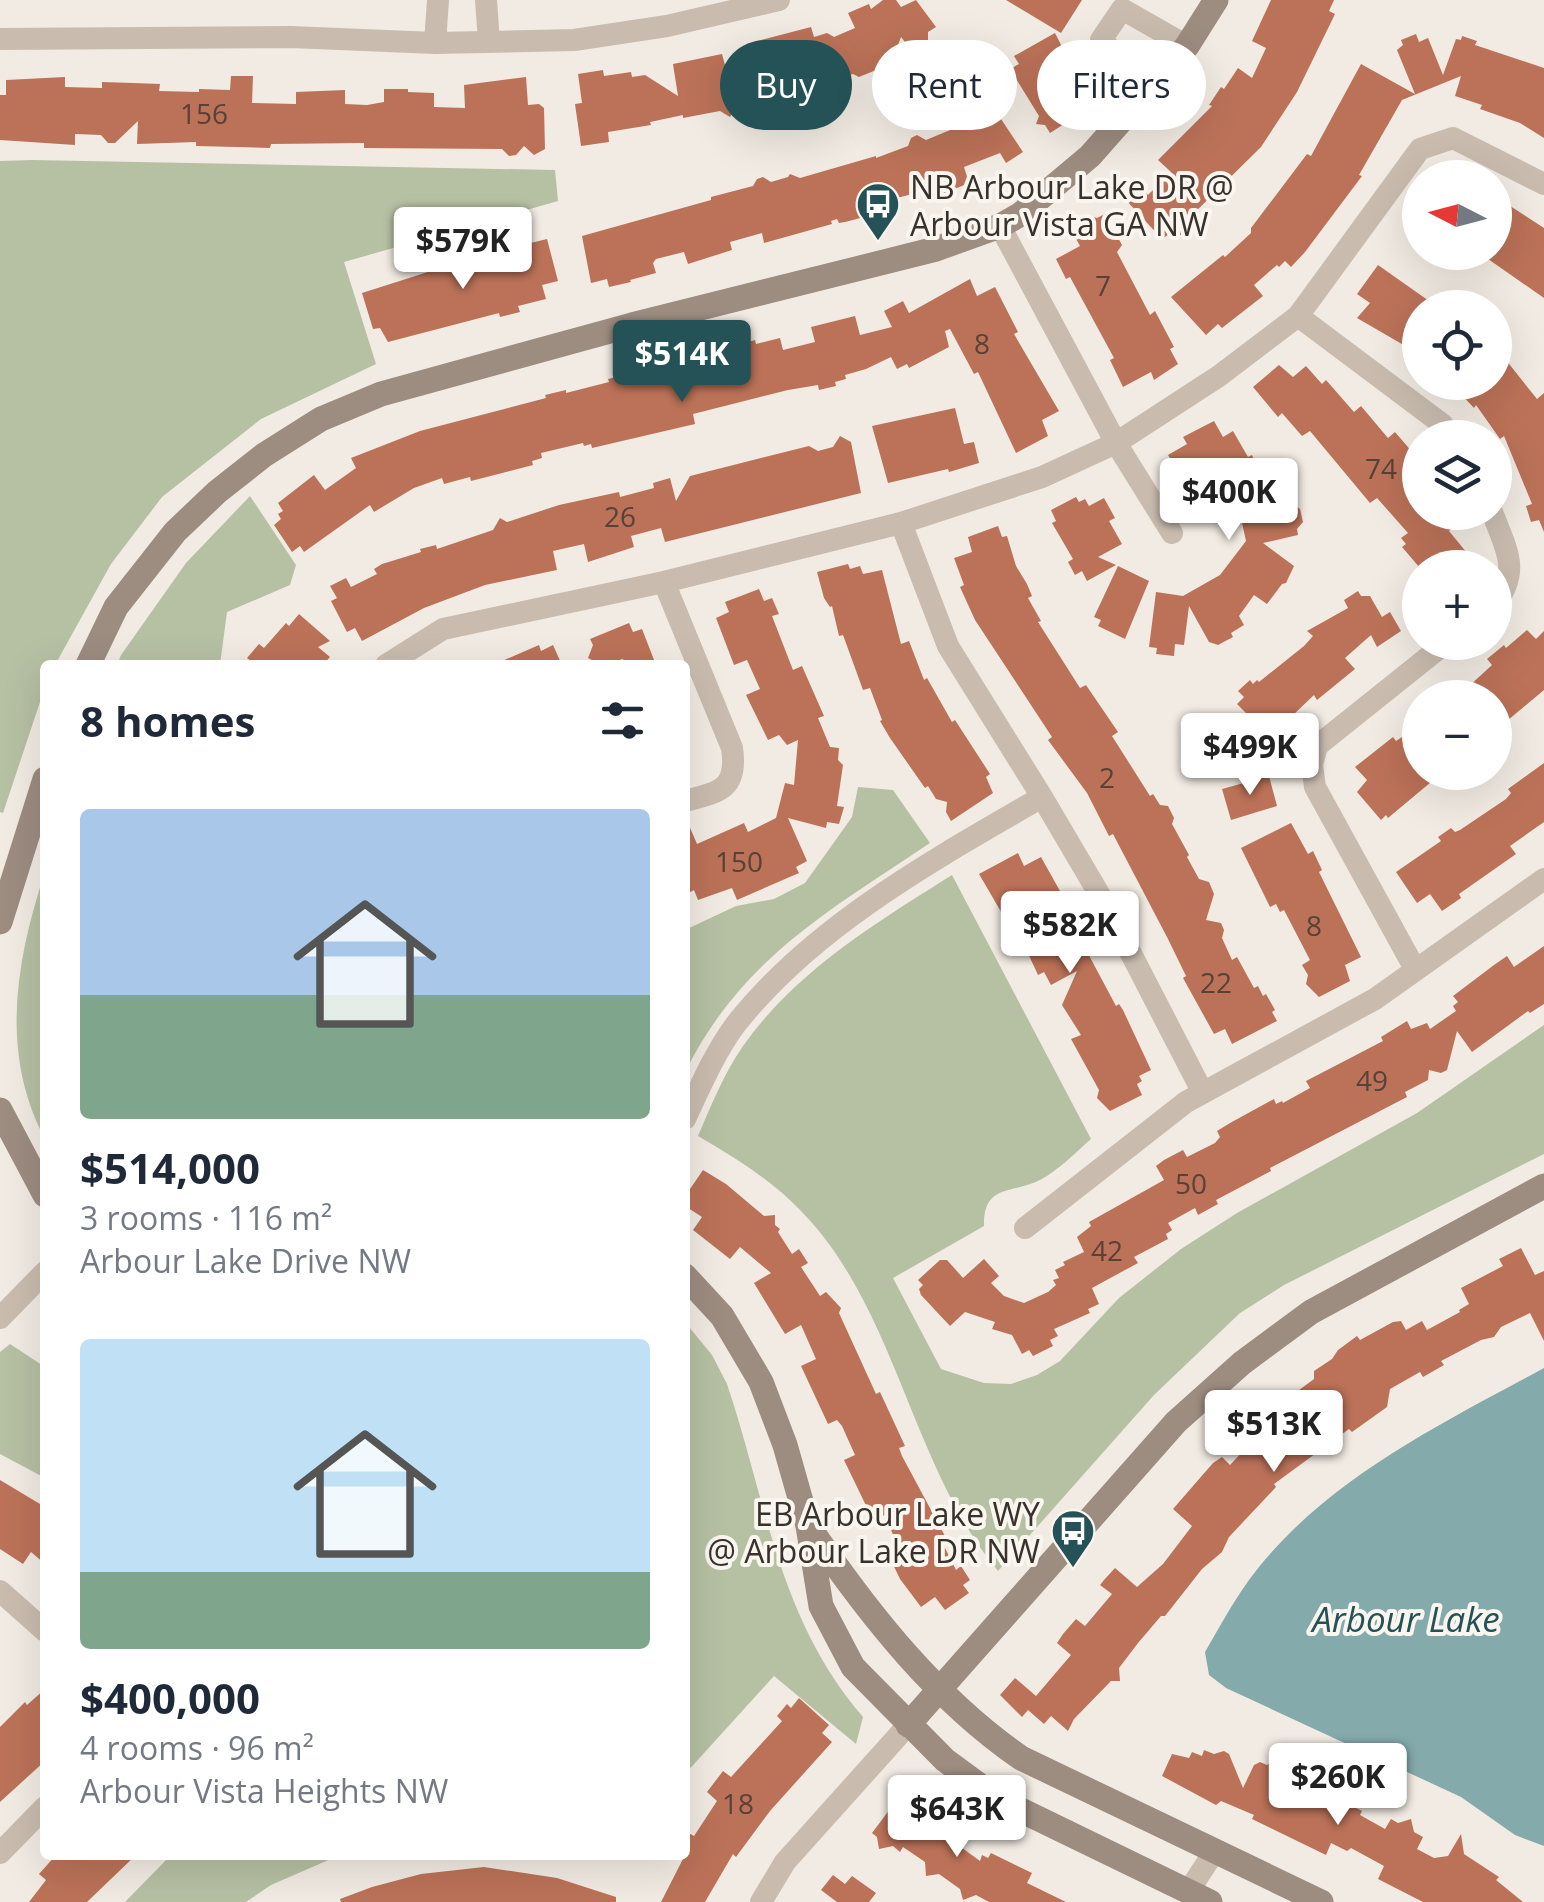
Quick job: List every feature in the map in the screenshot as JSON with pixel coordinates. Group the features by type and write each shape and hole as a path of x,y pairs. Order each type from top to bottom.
{"street":[{"path":"435,43 438,0"},
{"path":"486,0 489,42"},
{"path":"0,38 292,37 435,43 574,40 667,26 778,0"},
{"path":"1191,40 1216,0"},
{"path":"1101,40 1122,9 1176,40"},
{"path":"90,660 116,607 175,532 216,492 264,455 321,420 381,394 920,253 1000,226 1021,214 1114,130"},
{"path":"394,660 443,629 664,582 902,523 1042,477 1116,443 1219,376 1298,316 1420,149 1452,138 1544,184"},
{"path":"1000,226 1116,443 1172,533"},
{"path":"1298,316 1437,420"},
{"path":"902,523 948,646 1108,910 1203,1093"},
{"path":"664,582 732,748 735,769 718,792 690,799"},
{"path":"1414,969 1315,787 1312,765 1317,746 1424,660"},
{"path":"0,922 40,795"},
{"path":"690,1109 734,1027 786,968 908,876 1042,796"},
{"path":"1025,1228 1096,1170 1203,1093 1375,998 1544,879"},
{"path":"0,1110 40,1186"},
{"path":"760,1902 784,1862 1176,1422 1242,1363 1311,1312 1544,1186"},
{"path":"0,1318 40,1277"},
{"path":"690,1281 722,1316 761,1382 785,1445 808,1526 821,1606 853,1668 945,1760 998,1799 1199,1897 1214,1852"},
{"path":"808,1526 846,1582 938,1690 982,1731 1021,1758 1320,1902"},
{"path":"0,1592 40,1627"},
{"path":"0,1853 40,1812"}],"green space":[{"path":"0,161 555,170 558,201 344,262 376,364 261,419 162,497 111,564 58,660 40,660 40,702 3,813 0,812"},
{"path":"250,496 296,565 290,585 227,612 221,660 119,660 121,655 186,563"},
{"path":"858,787 893,790 930,843 823,915 761,967 733,998 690,1063 690,928 736,906 774,899 805,883 852,817"},
{"path":"952,875 1091,1139 1047,1176 994,1196 985,1212 984,1226 893,1278 941,1369 984,1383 1011,1384 1060,1361 1119,1298 1181,1249 1237,1213 1417,1113 1544,1025 1544,1154 1284,1285 1240,1313 1154,1395 998,1571 968,1529 944,1484 883,1341 834,1251 778,1190 698,1136 736,1056 787,994 839,950"},
{"path":"40,889 40,1128 22,1074 17,1041 20,974"},
{"path":"690,1328 712,1355 727,1384 793,1600 834,1679 863,1717 856,1744 774,1676 690,1768"},
{"path":"10,1344 40,1364 40,1475 0,1454 0,1352"},
{"path":"166,1860 328,1860 271,1885 246,1902 125,1902"}],"water":[{"name":"Arbour Lake","path":"1544,1368 1544,1846 1515,1835 1461,1797 1226,1688 1209,1675 1205,1652 1249,1580 1311,1513 1385,1458"}],"building":[{"path":"883,0 896,0 901,7 916,0 936,27 928,32 928,40 872,40 872,72 859,77 852,74 852,40 761,40 811,27 814,37 827,33 834,37 855,28 848,13 869,4 871,9"},
{"path":"1006,0 1082,0 1061,33"},
{"path":"1271,0 1334,0 1329,11 1335,14 1297,92 1261,147 1182,225 1181,235 1169,234 1162,239 1124,198 1140,185 1148,195 1171,172 1158,160 1188,130 1206,130 1206,112 1212,106 1209,105 1238,68 1252,78 1266,48 1252,41"},
{"path":"1416,34 1419,42 1428,38 1443,75 1456,39 1461,40 1462,36 1477,41 1475,45 1544,68 1544,138 1520,123 1480,109 1482,105 1455,96 1461,76 1402,100 1359,175 1362,176 1305,252 1291,267 1285,261 1277,265 1254,285 1263,296 1222,328 1218,324 1206,335 1171,297 1251,233 1307,154 1311,156 1361,64 1415,94 1397,50 1403,45 1401,40"},
{"path":"1037,43 1037,113 1017,80 1017,54"},
{"path":"720,54 720,111 608,132 609,142 581,146 575,104 582,103 578,74 603,70 604,76 631,72 632,77 645,75 678,96 673,64"},
{"path":"231,76 253,76 252,103 296,104 296,92 345,90 345,104 367,105 384,102 384,89 408,89 434,93 434,107 465,108 464,85 526,77 528,105 539,104 544,108 545,149 534,155 524,146 516,155 509,156 502,149 364,148 364,143 271,144 270,148 196,146 196,142 137,144 138,121 115,143 108,143 101,135 75,134 75,145 0,140 0,95 6,95 6,80 65,77 65,87 102,88 102,82 160,84 159,91 199,92 230,90"},
{"path":"950,130 1008,130 1023,152 1006,163 1000,153 964,167 969,183 928,200 924,191 889,200 891,210 839,223 837,219 832,224 764,243 762,233 730,242 732,250 688,264 684,252 656,259 656,273 631,282 609,287 607,279 591,283 582,236 711,200 753,186 763,177 771,182 790,174 800,178 876,158 908,146 917,135 926,140"},
{"path":"1512,207 1544,228 1544,298 1504,270 1512,270"},
{"path":"1105,214 1122,245 1117,252 1150,315 1155,311 1174,347 1170,349 1178,364 1154,380 1151,372 1123,387 1110,360 1114,358 1056,259 1080,246 1075,237 1090,216"},
{"path":"547,239 558,281 542,285 546,299 518,306 520,312 500,317 499,313 388,342 380,328 373,329 362,293 478,256"},
{"path":"1378,265 1413,290 1402,290 1402,344 1357,318 1370,303 1357,294"},
{"path":"970,279 977,296 995,287 1018,332 1014,334 1059,411 1042,420 1048,436 1016,453 978,372 974,374 950,329 945,331 949,347 909,368 907,364 897,369 891,357 845,375 846,379 835,382 836,386 788,390 693,414 695,424 592,448 591,444 583,443 541,453 542,458 532,461 533,465 471,481 470,477 444,484 442,478 414,488 374,512 370,505 304,552 300,546 292,552 274,525 283,511 278,503 314,475 325,490 356,468 351,458 420,431 702,354 706,367 738,360 735,346 755,340 756,344 780,338 783,350 815,342 811,327 855,316 860,335 892,327 884,311 903,301 909,313"},
{"path":"1279,365 1293,377 1306,366 1322,384 1326,380 1354,412 1361,406 1388,438 1395,432 1402,440 1402,526 1377,498 1370,503 1310,431 1302,436 1282,413 1278,417 1253,387"},
{"path":"1512,368 1537,399 1544,393 1544,532 1539,520 1531,522 1526,506 1532,504 1512,455 1512,420 1487,420 1476,405 1474,408 1466,400 1512,400"},
{"path":"955,408 964,444 974,442 979,463 888,483 872,426"},
{"path":"1214,421 1223,437 1233,431 1248,457 1252,455 1255,462 1264,458 1272,472 1264,477 1276,501 1291,498 1300,509 1303,522 1297,529 1298,535 1263,543 1294,566 1286,583 1267,604 1254,595 1239,616 1244,625 1231,633 1233,637 1218,645 1209,642 1189,606 1184,645 1175,644 1174,656 1156,654 1157,648 1149,647 1156,592 1183,596 1220,575 1246,541 1234,486 1215,496 1202,471 1184,481 1168,455 1187,444 1183,437"},
{"path":"840,436 851,442 861,493 665,542 661,528 631,536 634,547 588,562 584,544 553,551 557,570 485,585 424,608 362,641 355,628 347,632 331,601 337,598 330,586 346,578 351,587 377,574 374,569 382,564 421,552 420,549 436,545 437,549 493,530 500,518 507,522 559,505 619,492 620,497 654,488 653,483 670,478 676,501 690,476 809,446 818,451 833,447"},
{"path":"1076,497 1079,502 1085,499 1089,506 1104,498 1115,518 1109,521 1122,544 1098,557 1116,565 1087,581 1082,571 1075,575 1068,562 1073,559 1052,523 1056,521 1051,510"},
{"path":"998,526 1002,537 1007,536 1016,566 1032,596 1028,598 1041,621 1038,622 1080,688 1086,685 1118,732 1112,736 1150,796 1153,794 1160,805 1168,806 1187,857 1199,879 1209,882 1214,894 1206,920 1221,923 1222,938 1232,960 1237,957 1254,988 1258,986 1263,996 1266,994 1275,1010 1272,1012 1277,1021 1232,1044 1225,1029 1214,1034 1113,834 1109,836 1087,793 1048,740 1052,737 975,620 960,587 964,585 954,558 972,552 968,537"},
{"path":"1405,530 1450,530 1465,550 1405,550 1402,547 1406,544 1401,538 1408,533"},
{"path":"848,564 850,569 860,566 863,574 882,570 901,644 909,641 924,680 927,678 952,722 955,720 990,774 986,777 993,793 951,821 946,812 947,802 936,799 928,786 925,788 890,738 870,688 863,690 843,635 839,636 832,606 824,598 817,572"},
{"path":"1118,566 1149,581 1125,639 1098,626 1101,620 1094,617"},
{"path":"759,589 764,601 772,598 779,614 772,616 793,670 802,666 824,716 818,718 830,747 839,748 838,760 843,765 837,806 844,807 839,824 827,822 826,828 788,818 807,861 796,867 799,873 737,900 732,888 698,900 694,890 690,892 690,828 697,844 744,823 748,832 776,818 785,783 794,785 798,740 787,745 779,735 768,740 746,695 760,689 747,660 734,665 716,618 729,612 725,602"},
{"path":"1358,591 1361,596 1370,596 1382,617 1390,612 1401,631 1377,647 1371,635 1345,658 1355,669 1317,700 1314,695 1270,737 1267,766 1213,761 1214,753 1208,752 1210,735 1221,736 1222,728 1265,732 1237,704 1244,697 1238,691 1250,680 1253,684 1259,682 1304,646 1313,636 1307,631 1348,608 1344,600"},
{"path":"299,614 330,641 318,647 330,657 247,658 259,644 264,648 286,623 289,626"},
{"path":"629,623 633,632 642,629 654,660 592,660 588,658 593,645 590,639"},
{"path":"1527,630 1536,639 1544,631 1544,690 1512,717 1512,680 1476,680 1492,665 1488,660 1512,660 1512,643"},
{"path":"539,645 541,651 553,645 560,660 504,660"},
{"path":"1393,737 1396,741 1402,737 1402,790 1421,790 1381,820 1357,792 1367,780 1355,767"},
{"path":"1544,763 1544,822 1510,846 1516,854 1459,894 1461,898 1442,911 1430,894 1417,903 1396,872 1441,841 1438,837 1451,828 1455,832 1460,830 1506,799 1512,786"},
{"path":"1269,776 1277,806 1231,820 1222,789"},
{"path":"1291,823 1308,854 1313,851 1322,870 1319,872 1361,957 1345,965 1350,981 1319,997 1306,984 1308,975 1302,965 1310,960 1284,910 1280,912 1276,904 1270,907 1241,848"},
{"path":"1018,853 1024,866 1041,857 1065,900 1061,903 1116,1006 1119,1004 1123,1010 1151,1070 1139,1076 1142,1081 1137,1084 1142,1095 1110,1111 1097,1098 1099,1090 1071,1039 1081,1035 1062,1005 1077,971 1051,985 1044,972 1038,975 1018,932 1014,934 979,874"},
{"path":"1544,946 1544,1004 1528,1011 1472,1052 1457,1031 1447,1070 1429,1070 1428,1080 1405,1092 1407,1097 1270,1168 1271,1171 1216,1200 1218,1204 1198,1215 1195,1208 1168,1223 1172,1230 1166,1234 1168,1239 1134,1257 1138,1263 1092,1288 1099,1304 1088,1309 1090,1313 1054,1329 1058,1336 1050,1340 1053,1346 1033,1356 1029,1350 1022,1354 1012,1335 992,1329 995,1322 965,1312 950,1326 921,1295 919,1289 923,1285 918,1280 940,1260 947,1260 963,1278 984,1259 999,1276 991,1283 1004,1296 1024,1303 1048,1292 1056,1285 1053,1280 1059,1278 1055,1270 1084,1252 1077,1237 1091,1226 1089,1222 1164,1180 1156,1166 1164,1160 1183,1150 1187,1157 1215,1143 1220,1137 1217,1131 1274,1099 1276,1104 1283,1103 1310,1088 1306,1081 1383,1041 1381,1037 1407,1021 1411,1029 1427,1023 1430,1029 1456,1011 1453,1006 1458,1002 1453,996 1494,965 1507,956 1514,967"},
{"path":"703,1170 764,1216 775,1215 778,1232 792,1254 799,1249 808,1263 801,1267 820,1296 826,1292 841,1308 839,1313 876,1394 880,1392 905,1446 899,1448 902,1456 945,1536 940,1538 956,1570 961,1566 970,1580 963,1585 969,1593 945,1610 935,1597 921,1607 900,1579 887,1552 898,1547 885,1515 873,1520 844,1460 855,1455 842,1426 837,1420 828,1424 801,1366 816,1359 801,1325 785,1334 754,1283 771,1273 740,1247 730,1259 693,1230 702,1217 690,1209 690,1189"},
{"path":"1521,1248 1535,1275 1544,1271 1544,1341 1530,1313 1501,1327 1494,1337 1441,1361 1444,1365 1423,1377 1420,1372 1390,1389 1387,1407 1352,1432 1349,1429 1274,1484 1276,1487 1229,1537 1222,1552 1202,1569 1138,1643 1119,1668 1120,1681 1111,1681 1074,1719 1068,1731 1051,1716 1044,1724 1028,1710 1022,1717 1000,1695 1015,1678 1036,1696 1071,1655 1057,1643 1063,1634 1076,1619 1085,1626 1112,1594 1100,1585 1104,1580 1115,1568 1137,1587 1163,1564 1192,1526 1173,1509 1213,1463 1222,1457 1230,1465 1260,1433 1253,1424 1314,1379 1314,1371 1338,1350 1357,1336 1360,1340 1393,1322 1401,1321 1406,1330 1422,1321 1427,1330 1460,1312 1469,1304 1461,1288 1503,1266 1499,1259"},
{"path":"0,1480 40,1504 40,1560 31,1552 23,1564 0,1549"},
{"path":"40,1693 40,1766 0,1802 0,1727 25,1702 27,1705"},
{"path":"799,1698 829,1725 822,1733 832,1742 770,1811 736,1857 733,1854 705,1902 661,1902 682,1860 690,1860 690,1834 694,1836 717,1801 707,1792 723,1771 731,1777 782,1721 777,1716 787,1704 791,1708"},
{"path":"1204,1750 1229,1754 1243,1788 1254,1765 1273,1761 1291,1769 1292,1782 1355,1804 1362,1811 1360,1815 1385,1829 1391,1819 1398,1823 1411,1819 1414,1832 1423,1837 1417,1849 1434,1858 1448,1856 1461,1834 1464,1854 1499,1877 1496,1880 1523,1902 1423,1902 1378,1879 1384,1866 1351,1848 1347,1851 1331,1843 1326,1855 1252,1819 1254,1815 1221,1801 1216,1805 1162,1776 1172,1754 1189,1758 1192,1752 1202,1756"},
{"path":"893,1805 907,1815 914,1806 954,1831 954,1842 980,1861 982,1855 988,1858 991,1853 1032,1873 1027,1883 1066,1902 989,1902 976,1895 963,1900 960,1889 939,1874 926,1876 925,1862 903,1847 900,1852 893,1846 879,1849 872,1833"},
{"path":"52,1860 131,1860 87,1902 29,1902 46,1880 39,1874"},
{"path":"484,1867 557,1878 616,1897 616,1902 340,1899 421,1874"},
{"path":"833,1875 845,1884 852,1876 876,1893 869,1902 837,1902 821,1890"}],"place":[{"name":"NB Arbour Lake DR @ Arbour Vista GA NW","path":"878,242"},
{"name":"EB Arbour Lake WY @ Arbour Lake DR NW","path":"1073,1569"}]}
